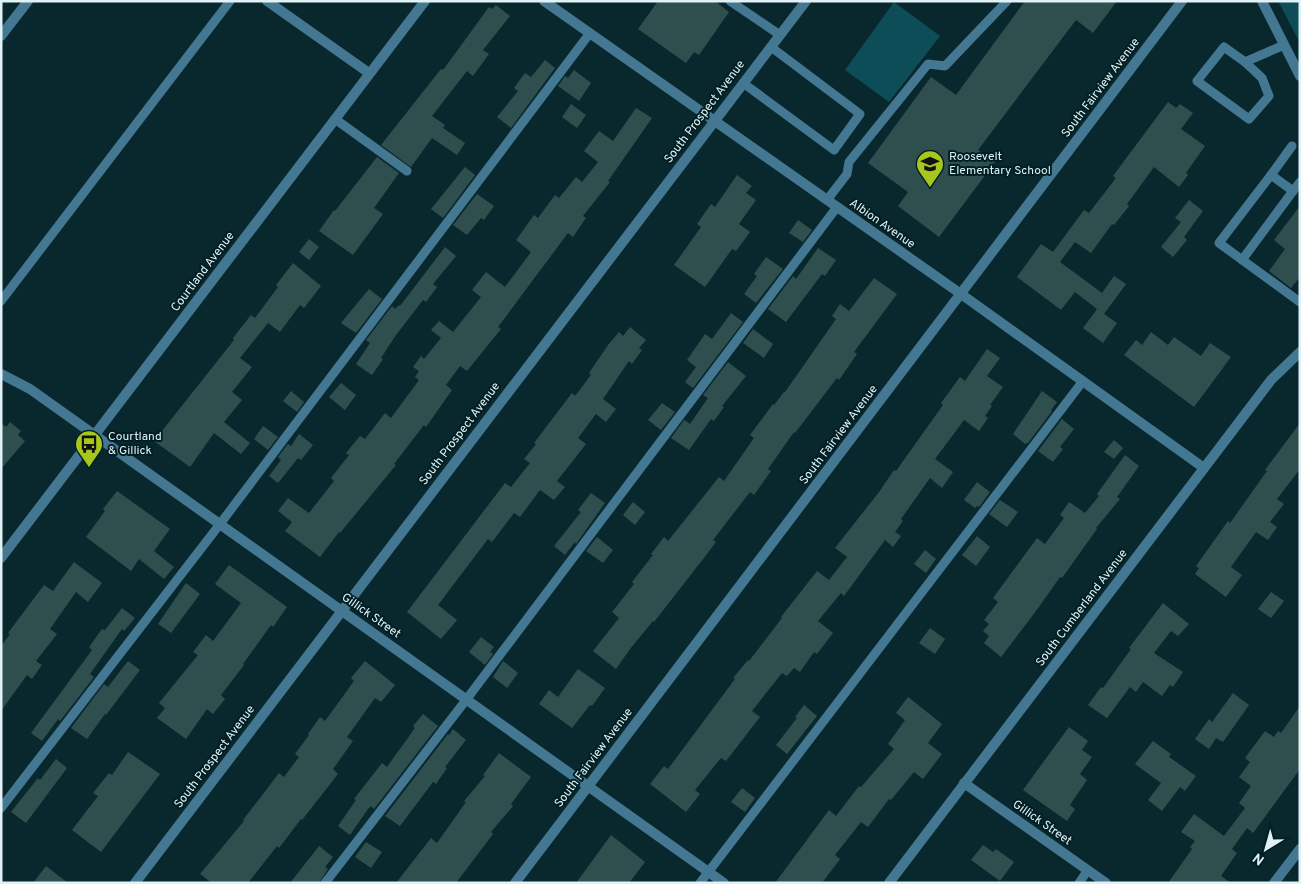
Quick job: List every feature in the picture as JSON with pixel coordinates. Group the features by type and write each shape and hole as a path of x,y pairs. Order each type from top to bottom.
{"street":[{"path":"1,36 28,1"},
{"path":"266,1 369,74"},
{"name":"Courtland Avenue","path":"1,558 425,1"},
{"name":"Albion Avenue","path":"544,1 961,294 1204,468"},
{"name":"South Prospect Avenue","path":"135,883 806,1"},
{"path":"1262,1 1300,76"},
{"name":"South Fairview Avenue","path":"515,883 1181,2"},
{"name":"South Cumberland Avenue","path":"888,883 1271,380 1300,352"},
{"name":"Gillick Street","path":"1,374 30,389 724,883"},
{"name":"Gillick Street","path":"964,783 1106,883"},
{"path":"1274,883 1300,849"}],"lane":[{"path":"1,301 230,1"},
{"path":"730,1 780,35"},
{"path":"827,200 847,174 849,162 928,64 945,66 1007,1"},
{"path":"1,808 220,524 590,34"},
{"path":"1245,62 1284,45"},
{"path":"743,83 834,150 860,114 771,47"},
{"path":"1224,47 1245,62 1262,78 1268,96 1249,120 1197,81 1224,47"},
{"path":"334,119 407,171"},
{"path":"1292,146 1219,244 1300,302"},
{"path":"1271,175 1293,191"},
{"path":"1242,260 1300,182"},
{"path":"325,883 466,700 837,207"},
{"path":"700,883 1083,381"},
{"path":"1079,883 1088,870"}],"shaded area":[{"path":"1278,1 1300,1 1300,43"},
{"path":"894,2 940,36 889,102 845,70"}],"building":[{"path":"658,1 715,1 729,12 699,55 694,52 686,63 638,29"},
{"path":"1025,1 1117,1 1093,33 1076,20 978,150 995,162 939,237 898,206 908,192 868,163 931,77 956,95"},
{"path":"496,5 510,16 483,50 489,54 473,76 467,71 432,116 445,125 443,128 465,143 457,155 432,138 411,167 381,145 441,69 443,70 489,7 492,9"},
{"path":"545,60 555,68 511,128 497,117 518,91 514,88 525,73 531,77"},
{"path":"574,70 591,83 579,101 558,86 565,76 568,78"},
{"path":"1168,102 1176,108 1180,104 1193,113 1181,129 1205,146 1186,173 1188,175 1179,187 1154,167 1127,204 1129,206 1114,225 1112,224 1091,253 1075,242 1060,262 1102,293 1114,276 1126,284 1104,314 1117,323 1103,343 1083,328 1097,309 1075,292 1061,310 1017,277 1041,244 1053,252 1084,210 1089,213 1116,178 1113,176"},
{"path":"571,104 586,115 577,128 562,117"},
{"path":"636,108 652,118 608,181 610,182 583,216 586,218 573,237 568,233 498,327 501,329 467,371 460,366 446,385 452,390 426,427 424,425 394,464 396,465 340,533 320,557 285,531 292,522 278,511 288,498 309,513 334,481 331,478 349,455 346,453 360,436 365,439 385,413 391,418 419,380 415,377 419,371 413,367 421,356 424,359 441,338 431,330 439,321 453,332 481,297 472,290 486,272 505,287 531,252 516,240 534,215 538,218 555,195 559,198 576,177 582,182 598,162 584,151 599,131 613,141"},
{"path":"377,157 399,173 374,208 383,214 353,255 319,231"},
{"path":"465,167 475,175 443,218 431,209"},
{"path":"737,175 752,186 746,193 756,200 739,224 750,232 736,251 732,249 705,287 674,265 701,227 697,224 711,204 715,207"},
{"path":"477,194 494,206 484,220 481,218 467,235 453,225"},
{"path":"1189,200 1203,211 1184,237 1187,240 1173,257 1161,247 1181,222 1175,218"},
{"path":"1300,206 1300,277 1291,288 1269,271 1285,249 1274,240"},
{"path":"798,220 812,230 803,242 789,233"},
{"path":"309,239 319,247 309,260 299,252"},
{"path":"445,247 456,256 433,284 437,287 426,302 423,300 396,335 372,375 356,364 370,343 366,340 392,306 395,309 400,306"},
{"path":"818,248 836,260 825,276 822,274 786,322 768,309 793,276 796,279"},
{"path":"766,257 783,269 756,303 744,294 757,276 754,274"},
{"path":"293,263 321,286 304,308 300,305 280,332 268,323 240,358 252,367 232,392 242,400 224,422 250,443 241,454 214,433 190,467 154,441 234,340 233,338 251,315 255,318"},
{"path":"874,278 897,294 854,352 857,354 839,380 837,378 794,432 768,469 771,471 754,495 750,492 713,540 716,542 707,554 616,669 593,651 619,618 612,612 634,584 632,582 664,537 668,541 719,477 724,481 754,438 750,435 773,404 785,392 836,319 832,316 840,304 849,311"},
{"path":"369,289 382,299 356,333 341,323"},
{"path":"731,313 743,322 693,388 685,382 696,367 687,360 705,334 712,339"},
{"path":"630,327 646,340 639,348 642,350 632,364 629,361 603,399 616,409 606,422 596,414 578,438 586,444 557,481 565,487 554,500 540,490 520,517 514,513 492,542 488,539 438,605 457,620 441,639 407,612 505,483 511,487 530,463 524,459 536,444 534,443 572,393 575,396 591,375 589,373 608,345 619,332 623,336"},
{"path":"753,329 773,344 764,358 743,343"},
{"path":"1151,332 1168,345 1174,337 1201,356 1210,343 1231,357 1194,407 1124,355 1136,340 1142,345"},
{"path":"987,349 1000,358 987,376 1003,387 990,405 992,406 985,416 988,418 979,431 964,420 935,459 953,472 942,488 930,478 901,519 903,521 895,532 901,536 893,547 885,540 844,596 841,593 818,621 833,633 817,654 814,652 800,672 794,668 787,676 782,673 752,711 760,717 726,761 721,758 695,790 700,794 686,812 650,784 664,766 668,769 735,679 733,678 749,661 817,571 829,580 847,557 835,548 894,470 896,471 943,405 941,403 960,377 965,381"},
{"path":"728,362 746,376 722,406 724,407 714,421 711,419 689,450 671,438 684,420 690,424 708,398 703,395"},
{"path":"341,383 356,395 345,410 329,397"},
{"path":"291,391 304,402 297,412 283,401"},
{"path":"1042,391 1057,402 1028,443 1025,444 1013,434"},
{"path":"662,403 675,412 661,430 648,420"},
{"path":"1062,419 1074,429 1060,447 1063,449 1053,462 1038,451"},
{"path":"10,422 21,431 18,435 25,441 1,469 1,423 6,427"},
{"path":"1300,423 1300,469 1277,499 1284,504 1270,522 1277,527 1268,540 1256,532 1231,567 1242,575 1226,597 1195,574 1199,568 1196,566 1228,521 1230,523 1267,471 1265,470"},
{"path":"263,426 278,437 268,450 254,439"},
{"path":"299,434 313,445 301,460 298,458 278,483 269,476 281,460 278,457 288,444 291,446"},
{"path":"1114,440 1123,448 1114,459 1104,452"},
{"path":"1125,455 1139,466 1117,497 1120,499 1096,528 1062,578 1060,577 1001,657 984,643 989,636 983,631 989,624 984,620 998,602 993,598 1037,538 1045,544 1064,518 1060,515 1069,502 1085,513 1099,496 1097,494"},
{"path":"977,482 990,492 979,507 975,508 964,500"},
{"path":"117,491 170,529 154,551 174,567 164,579 139,559 131,571 86,537 105,511 103,509"},
{"path":"591,493 605,503 576,544 575,542 565,555 554,546 581,512 578,510"},
{"path":"1000,500 1018,512 1007,527 989,514"},
{"path":"633,502 645,512 635,525 623,515"},
{"path":"977,536 990,547 976,566 962,555"},
{"path":"597,537 613,550 603,563 586,551"},
{"path":"925,550 936,559 926,573 914,564"},
{"path":"74,562 102,583 88,602 76,592 50,629 57,634 36,661 42,665 32,679 27,675 1,711 1,646 10,634 8,633 44,585 53,591"},
{"path":"229,565 287,607 273,627 271,625 221,695 225,699 213,714 207,709 186,739 157,718 165,708 159,703 198,655 193,652 206,635 213,641 241,603 215,584"},
{"path":"186,583 200,594 171,633 158,624"},
{"path":"1271,592 1284,601 1271,618 1258,609"},
{"path":"1163,603 1189,624 1178,636 1171,631 1154,653 1183,672 1173,687 1170,685 1162,696 1143,682 1136,692 1130,687 1107,718 1088,705 1101,687 1103,688 1131,649 1129,648"},
{"path":"122,608 135,618 124,631 122,629 90,674 94,677 42,741 31,733 92,650 89,647 102,629 105,630"},
{"path":"930,628 945,639 935,654 919,643"},
{"path":"481,637 494,647 490,652 493,654 485,665 469,652"},
{"path":"128,661 140,670 87,739 71,728 104,684 108,687"},
{"path":"365,661 395,685 381,702 375,698 347,737 353,741 333,769 338,774 279,848 277,846 248,883 212,883 200,874 244,821 279,773 284,777 299,757 295,754 308,734 320,717 325,721 354,681 351,678"},
{"path":"503,661 518,673 507,688 493,677"},
{"path":"578,669 605,688 572,728 539,704 549,690 558,697"},
{"path":"1233,693 1249,705 1223,742 1216,738 1209,749 1195,739 1209,719 1212,722"},
{"path":"908,697 942,724 928,743 942,754 923,779 914,772 891,800 889,799 868,827 861,822 835,855 840,859 822,883 775,883 829,810 836,816 859,786 861,787 894,749 888,744 905,720 896,713"},
{"path":"804,705 817,716 787,754 776,745 797,718 795,717"},
{"path":"1300,706 1300,769 1253,833 1247,828 1232,849 1237,853 1221,876 1231,883 1168,883 1192,849 1190,847 1195,841 1181,832 1194,814 1224,836 1245,808 1239,803 1251,786 1239,777 1250,762 1245,758 1265,731 1274,737 1278,731 1281,733"},
{"path":"423,714 438,726 374,809 371,806 368,809 350,835 338,826 356,800 354,799 382,763 387,767 415,728 413,726"},
{"path":"1069,727 1088,741 1082,750 1092,757 1080,774 1087,780 1070,805 1075,809 1067,821 1023,790"},
{"path":"453,729 466,740 445,767 447,768 436,784 433,782 400,826 385,816"},
{"path":"1153,741 1171,754 1169,757 1196,776 1185,791 1180,787 1162,811 1148,800 1161,783 1135,764"},
{"path":"128,752 160,774 101,852 72,830 98,796 93,793 109,773 112,775"},
{"path":"499,753 531,777 511,804 513,806 491,832 493,834 456,883 396,883 431,838 437,843 466,802 464,801 485,776 483,775"},
{"path":"56,759 67,768 26,823 11,812"},
{"path":"742,788 755,798 745,812 731,802"},
{"path":"611,835 645,862 629,883 576,883"},
{"path":"366,842 382,852 371,868 355,857"},
{"path":"983,845 993,852 996,849 1014,862 1000,881 971,860"},
{"path":"319,846 333,857 325,867 328,869 319,883 290,883"},
{"path":"46,866 68,883 33,883"}],"place":[{"name":"Roosevelt Elementary School","path":"930,188"},
{"name":"Courtland & Gillick","path":"89,468"}]}
